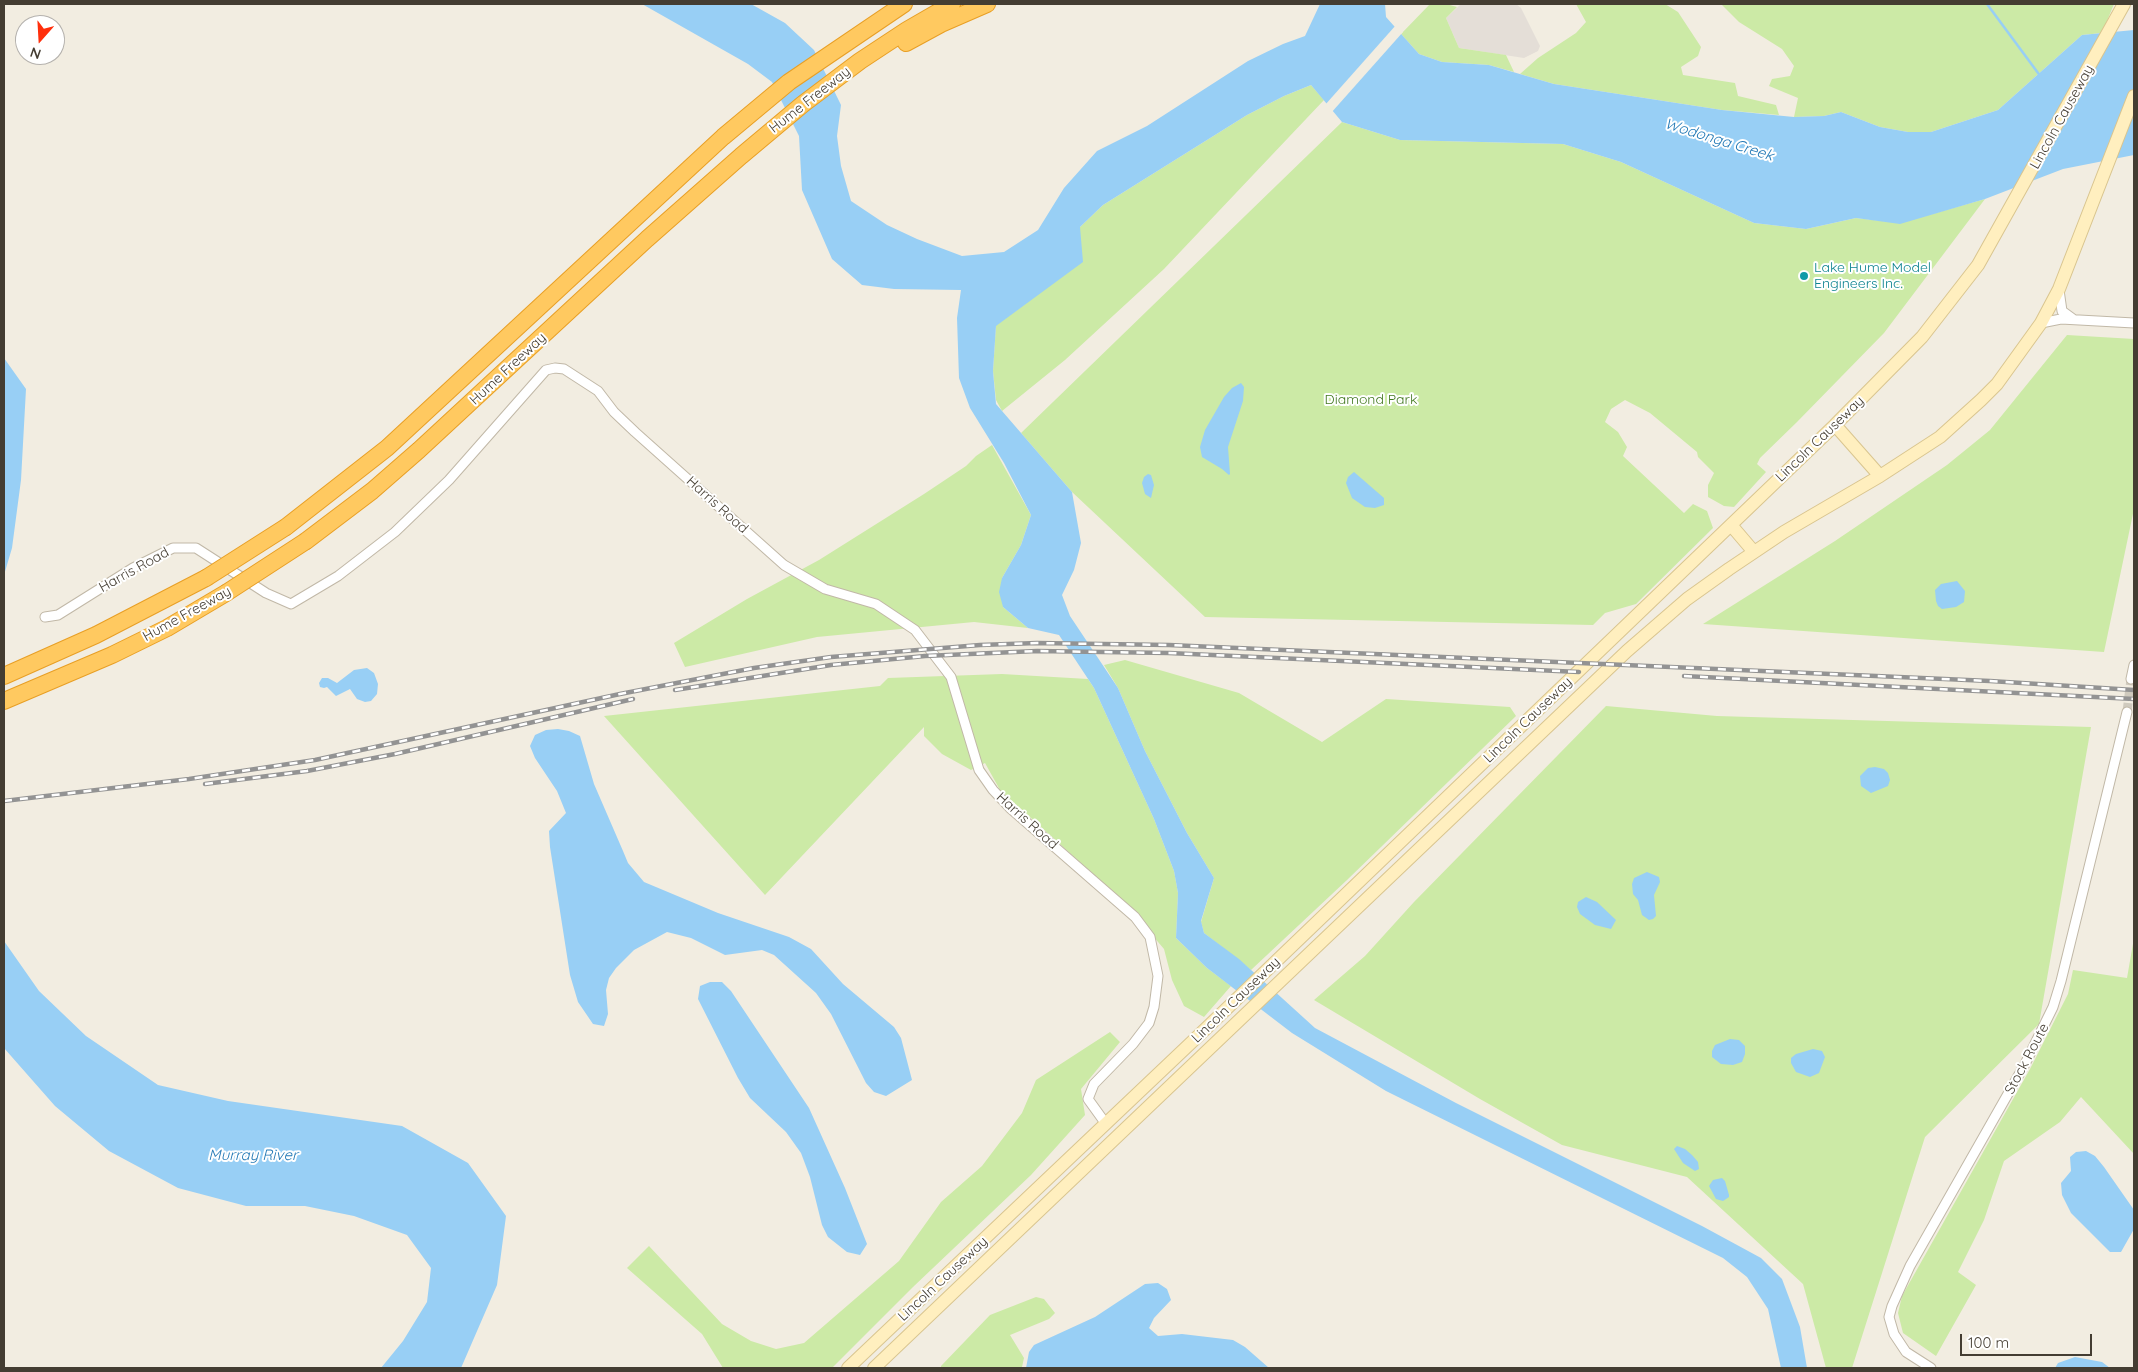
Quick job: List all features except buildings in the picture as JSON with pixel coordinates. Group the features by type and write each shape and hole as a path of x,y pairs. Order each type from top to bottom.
{"highway":[{"path":"910,34 952,4"},
{"path":"910,34 987,4"},
{"name":"Hume Freeway","path":"4,676 96,636 206,578 286,527 387,448 723,137 789,82 900,6"},
{"name":"Hume Freeway","path":"4,701 112,655 167,628 226,593 306,541 372,491 492,384 647,239 741,156 803,104 910,34"}],"main road":[{"name":"Lincoln Causeway","path":"848,1368 1196,1039 1835,426 1922,337 1978,265 2124,4"},
{"name":"Lincoln Causeway","path":"874,1368 1627,651 1687,599 1754,552 1880,476 1940,437 1971,411 1997,384 2041,323 2059,289 2134,96"},
{"path":"1835,426 1880,476"},
{"path":"1731,525 1754,552"},
{"path":"1106,1124 1118,1136"}],"street":[{"path":"2059,289 2062,311 2073,319"},
{"path":"2041,323 2055,319 2073,319 2134,323"},
{"name":"Harris Road","path":"44,617 58,615 133,568 173,548 196,548 266,593 291,604 338,576 395,532 449,480 546,370 564,369 598,391 614,412 635,432 784,565 824,589 876,604 915,630 951,677 979,770 993,790 1010,808 1135,917 1150,937 1158,976 1154,1007 1149,1022 1133,1044 1094,1084 1088,1099 1106,1124"},
{"path":"2131,680 2134,665"},
{"name":"Stock Route","path":"1930,1368 1906,1352 1894,1334 1889,1317 1892,1306 1910,1266 2012,1088 2053,1007 2064,973 2127,712"}],"shaded area":[{"path":"1461,4 1516,4 1521,8 1540,46 1538,51 1524,58 1459,48 1446,18"}],"green space":[{"path":"1430,4 1446,4 1457,7 1446,18 1459,48 1506,55 1514,72 1489,65 1442,62 1419,54 1401,34"},
{"path":"1576,4 1665,4 1678,12 1701,47 1698,56 1681,67 1683,75 1735,83 1738,96 1776,105 1779,115 1722,110 1554,84 1520,74 1538,58 1576,33 1586,22"},
{"path":"1721,4 2114,4 2102,33 2082,35 1998,110 1931,132 1908,132 1880,127 1841,112 1824,116 1794,117 1798,98 1769,86 1772,79 1790,76 1794,66 1782,49 1739,22"},
{"path":"1311,85 1324,100 1164,269 1065,360 1002,411 996,400 993,371 996,325 1025,304 1080,227 1103,205 1247,115"},
{"name":"Diamond Park","path":"1342,122 1400,140 1563,144 1621,162 1754,223 1806,229 1856,218 1900,223 1985,199 1884,333 1760,458 1757,464 1766,472 1734,507 1724,506 1708,497 1708,485 1714,473 1698,457 1697,452 1650,413 1625,400 1611,409 1605,422 1618,432 1627,447 1623,456 1684,513 1693,504 1707,511 1713,528 1636,604 1605,613 1593,625 1205,617 1072,492 1021,433"},
{"path":"2067,335 2134,339 2134,509 2104,652 1703,624 1835,541 1947,465 1990,430"},
{"path":"992,445 1031,515 1021,545 1002,578 1003,607 1028,628 974,622 817,637 685,667 674,643 747,599 819,560 924,494 966,466"},
{"path":"1125,660 1239,693 1322,742 1386,699 1510,707 1516,716 1251,970 1204,933 1201,922 1214,878 1187,833 1145,751 1118,688 1104,665"},
{"path":"1002,674 1088,679 1094,688 1154,819 1174,871 1178,893 1176,938 1207,968 1231,986 1204,1017 1184,1006 1172,980 1164,949 1124,902 1000,790 985,763 971,770 942,754 924,736 924,727 765,895 604,716 880,686 888,678"},
{"path":"1606,706 1717,716 2091,727 2039,1024 1925,1137 1852,1368 1826,1368 1803,1284 1687,1177 1562,1145 1480,1099 1314,1000 1365,956 1414,902"},
{"path":"2134,938 2134,1154 2081,1097 2060,1122 2004,1161 1984,1220 1958,1272 1976,1285 1936,1356 1903,1333 1898,1313 1902,1296 2030,1069 2068,994 2073,970 2127,978"},
{"path":"1110,1032 1120,1042 1081,1089 1085,1115 1031,1175 913,1287 832,1368 723,1368 702,1334 627,1268 649,1246 722,1324 751,1341 776,1349 804,1343 899,1261 941,1202 982,1166 1022,1113 1036,1080"},
{"path":"1036,1297 1044,1299 1055,1313 1049,1319 1010,1335 1024,1358 1022,1367 941,1368 990,1315"}],"water":[{"name":"Wodonga Creek","path":"642,4 751,4 785,23 814,50 841,105 837,136 841,166 851,201 887,225 962,256 1004,252 1038,230 1064,188 1097,151 1147,126 1248,61 1283,44 1305,36 1320,4 1385,4 1386,17 1419,54 1442,62 1489,65 1554,84 1722,110 1794,117 1824,116 1841,112 1880,127 1908,132 1931,132 1998,110 2082,35 2134,30 2134,155 2063,169 1985,199 1900,224 1856,218 1806,229 1754,223 1621,162 1563,144 1400,140 1342,122 1311,85 1247,115 1103,205 1080,227 1083,262 996,326 993,371 996,404 1072,492 1081,543 1074,570 1062,595 1070,616 1118,688 1145,751 1187,833 1214,878 1201,921 1204,933 1239,959 1315,1028 1456,1103 1702,1226 1761,1258 1782,1279 1800,1327 1807,1368 1781,1368 1768,1309 1747,1277 1723,1258 1386,1091 1292,1033 1207,968 1176,938 1178,893 1174,871 1154,819 1094,688 1059,635 1028,628 1003,607 999,592 1002,578 1021,545 1031,515 1004,463 970,408 959,378 957,318 961,290 894,289 862,285 832,259 802,190 799,136 772,82 748,64"},
{"path":"4,358 26,389 21,480 12,548 4,575"},
{"path":"1241,383 1244,387 1243,401 1228,447 1229,475 1202,457 1200,447 1205,430 1224,397 1232,388"},
{"path":"1354,472 1384,498 1384,505 1375,508 1365,507 1352,498 1346,483 1348,477"},
{"path":"1148,474 1151,475 1154,485 1151,498 1145,494 1142,483 1144,477"},
{"path":"1957,581 1965,591 1964,602 1956,607 1942,609 1936,601 1935,590 1941,584"},
{"path":"367,668 374,673 378,684 377,694 371,701 365,702 357,699 350,689 336,696 327,687 320,687 319,683 322,678 328,678 337,683 354,670"},
{"path":"558,729 580,736 594,784 628,863 644,882 718,913 789,937 811,949 843,984 894,1027 901,1038 912,1080 886,1096 874,1092 866,1083 831,1014 816,993 774,955 762,950 725,955 691,938 667,932 634,950 616,968 609,978 606,990 608,1014 604,1026 593,1024 578,1002 570,975 550,847 549,831 566,813 557,791 535,758 530,746 535,735 546,730"},
{"path":"1868,768 1884,769 1888,773 1890,780 1888,786 1871,793 1861,786 1860,776"},
{"path":"1647,872 1659,877 1660,882 1654,895 1656,916 1649,920 1642,915 1638,900 1633,894 1632,884 1634,878"},
{"path":"1586,897 1597,902 1616,920 1611,929 1595,925 1580,914 1577,907 1578,902"},
{"name":"Murray River","path":"4,941 39,991 86,1036 158,1085 228,1101 402,1126 468,1163 506,1216 497,1285 461,1368 381,1368 403,1341 427,1302 431,1268 407,1235 354,1216 305,1206 246,1206 178,1188 109,1151 55,1106 4,1048"},
{"path":"710,982 722,982 731,991 809,1108 845,1188 867,1244 860,1255 847,1252 828,1237 822,1225 810,1177 801,1153 786,1132 750,1098 738,1078 698,999 700,986"},
{"path":"1730,1039 1739,1040 1745,1046 1745,1054 1742,1062 1733,1065 1721,1064 1712,1057 1712,1051 1715,1045"},
{"path":"1813,1049 1822,1051 1825,1057 1819,1073 1810,1077 1796,1072 1791,1063 1791,1058 1796,1054"},
{"path":"1677,1146 1685,1149 1692,1155 1698,1162 1699,1169 1695,1171 1683,1163 1674,1149"},
{"path":"2086,1151 2095,1156 2104,1167 2134,1210 2134,1229 2121,1252 2110,1252 2071,1213 2062,1195 2061,1183 2071,1171 2070,1157 2076,1152"},
{"path":"1722,1178 1725,1181 1729,1195 1723,1201 1716,1199 1709,1186 1713,1180"},
{"path":"1158,1283 1167,1289 1171,1300 1154,1318 1149,1328 1158,1336 1182,1334 1233,1340 1245,1347 1269,1368 1026,1368 1029,1352 1034,1345 1095,1317 1145,1284"},
{"path":"2075,1357 2102,1362 2110,1368 2055,1368 2058,1363"}],"pier":[{"path":"1396,25 1403,32 1331,113 1325,105"}],"waterway":[{"path":"1987,4 2041,77"}],"tunnel":[{"path":"2127,712 2131,679"}],"railway":[{"path":"4,801 189,779 315,760 620,694 754,668 831,657 980,645 1037,643 1169,645 1990,681 2134,690"},
{"path":"675,690 831,665 925,656 1037,651 1169,653 1579,672"},
{"path":"1684,676 2134,699"},
{"path":"205,784 307,771 395,754 633,699"}],"place":[{"name":"Lake Hume Model Engineers Inc.","path":"1804,276"}]}
